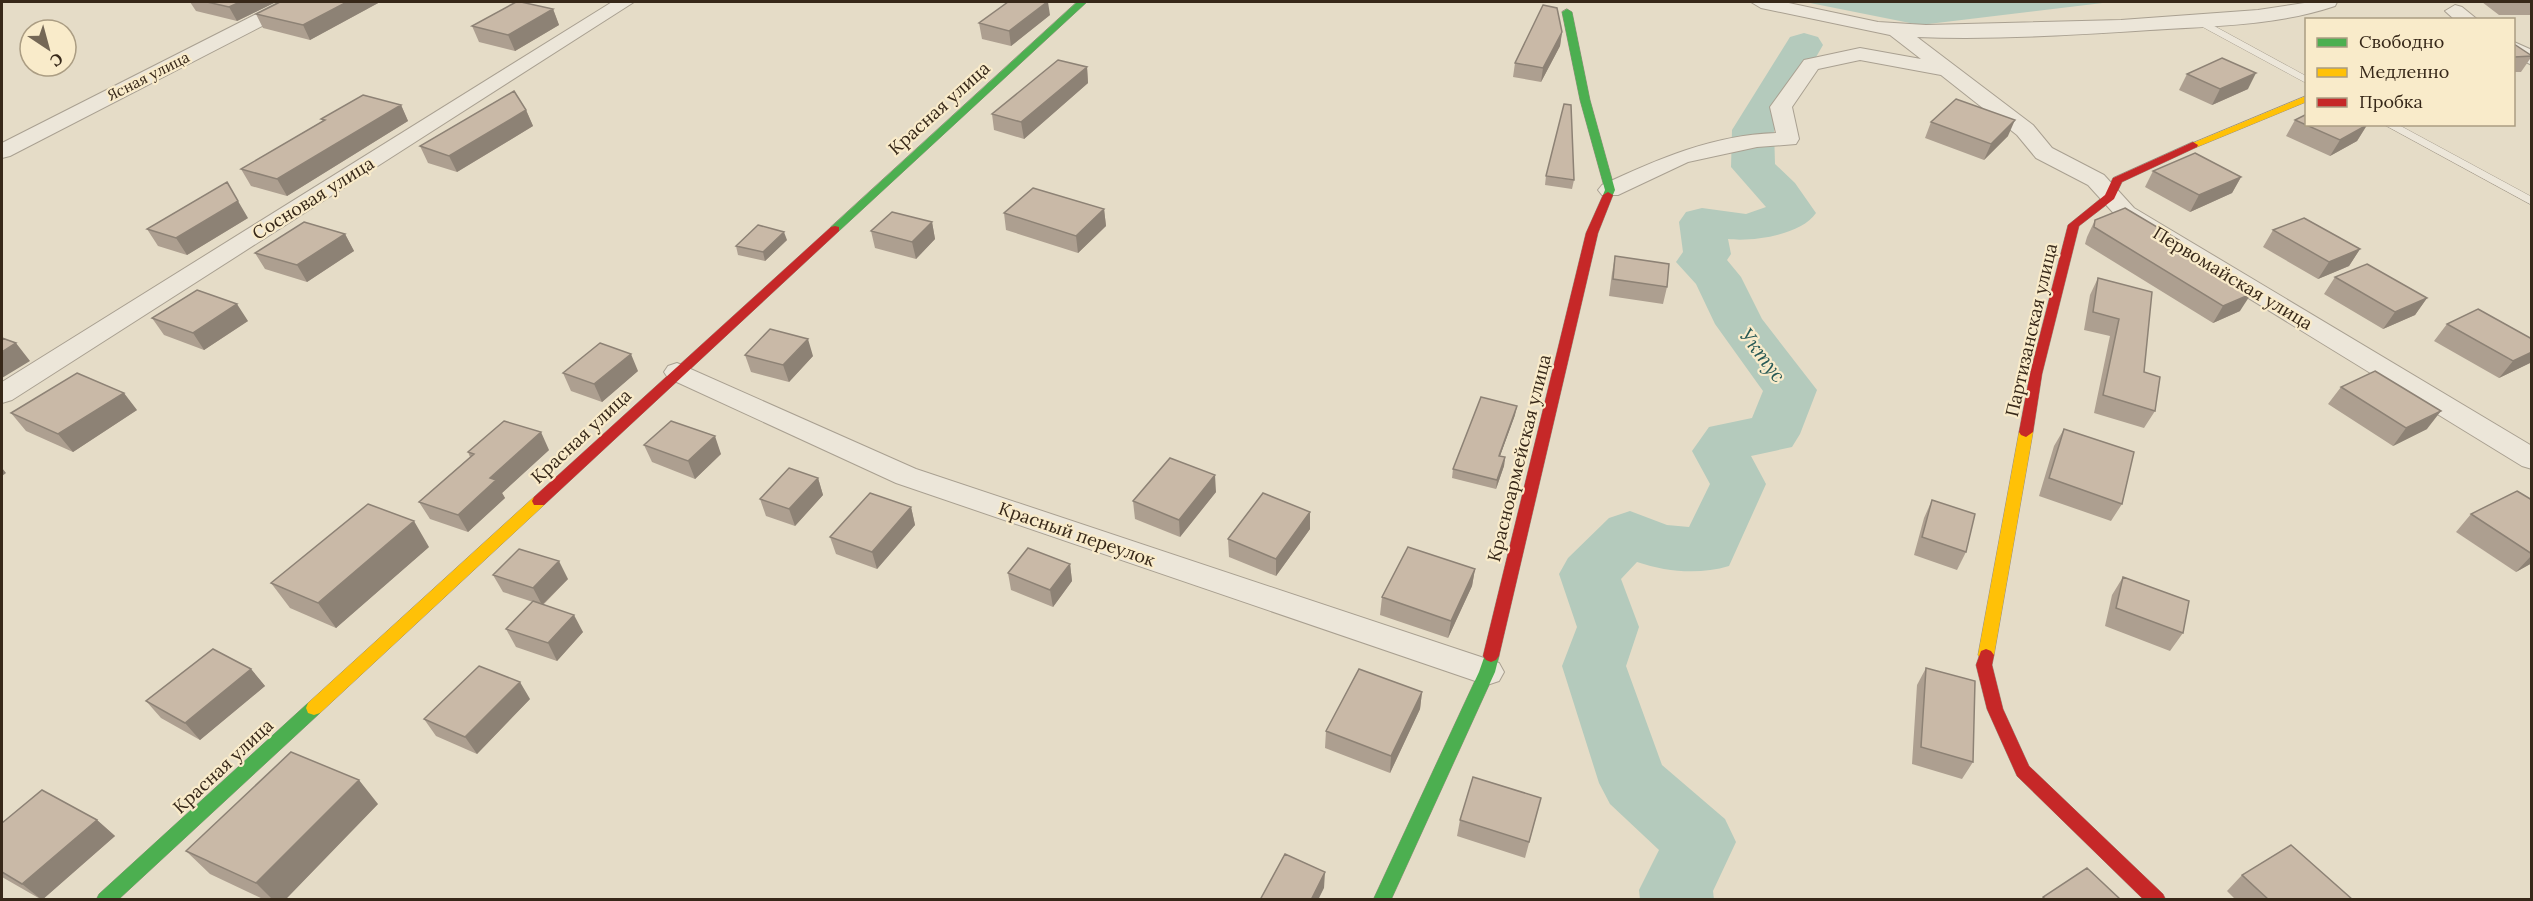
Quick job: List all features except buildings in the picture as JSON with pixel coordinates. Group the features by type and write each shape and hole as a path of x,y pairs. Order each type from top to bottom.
{"street":[{"name":"Ясная улица","path":"2,151 294,2"},
{"name":"Сосновая улица","path":"2,394 624,2"},
{"name":"Красная улица","path":"105,900 1082,2"},
{"path":"1761,2 1896,30 2202,23 2309,11 2328,2"},
{"path":"1567,12 1586,100 1610,190 1681,157 1757,140 1788,139 1781,107 1811,64 1860,54 1943,69"},
{"name":"Первомайская улица","path":"1896,30 1943,69 2025,130 2044,153 2096,180 2126,213 2532,459"},
{"path":"2515,49 2532,59"},
{"name":"Партизанская улица","path":"2157,900 2023,771 1995,709 1984,666 2036,374 2073,225 2110,197 2117,180 2233,127 2305,100"},
{"name":"Красноармейская улица","path":"1382,900 1486,672 1592,233 1610,190"},
{"name":"Красный переулок","path":"677,372 906,476 1486,672"}],"lane":[{"path":"2202,23 2305,79"},
{"path":"2392,126 2532,202"}],"shaded area":[{"path":"1805,2 2111,2 1920,25"}],"waterway":[{"name":"Уктус","path":"1677,900 1676,890 1700,842 1634,783 1594,666 1608,627 1589,574 1630,533 1659,547 1708,550 1738,484 1720,451 1728,440 1773,434 1790,390 1740,324 1717,277 1700,262 1707,254 1702,222 1749,228 1793,213 1779,193 1753,167 1753,130 1804,45"}],"traffic: fast":[{"path":"835,229 1082,2"},
{"path":"1567,12 1585,100 1610,190 1608,195"},
{"path":"1382,900 1487,672 1491,656"},
{"path":"105,900 314,708"}],"traffic: slow":[{"path":"2193,145 2305,99"},
{"path":"1986,655 2026,432"},
{"path":"314,708 539,501"}],"traffic: jam":[{"path":"2026,432 2036,374 2074,225 2110,197 2117,180 2193,145"},
{"path":"1491,656 1592,233 1608,195"},
{"path":"539,501 835,229"},
{"path":"1986,655 1984,665 1995,709 2023,771 2157,900"}]}
